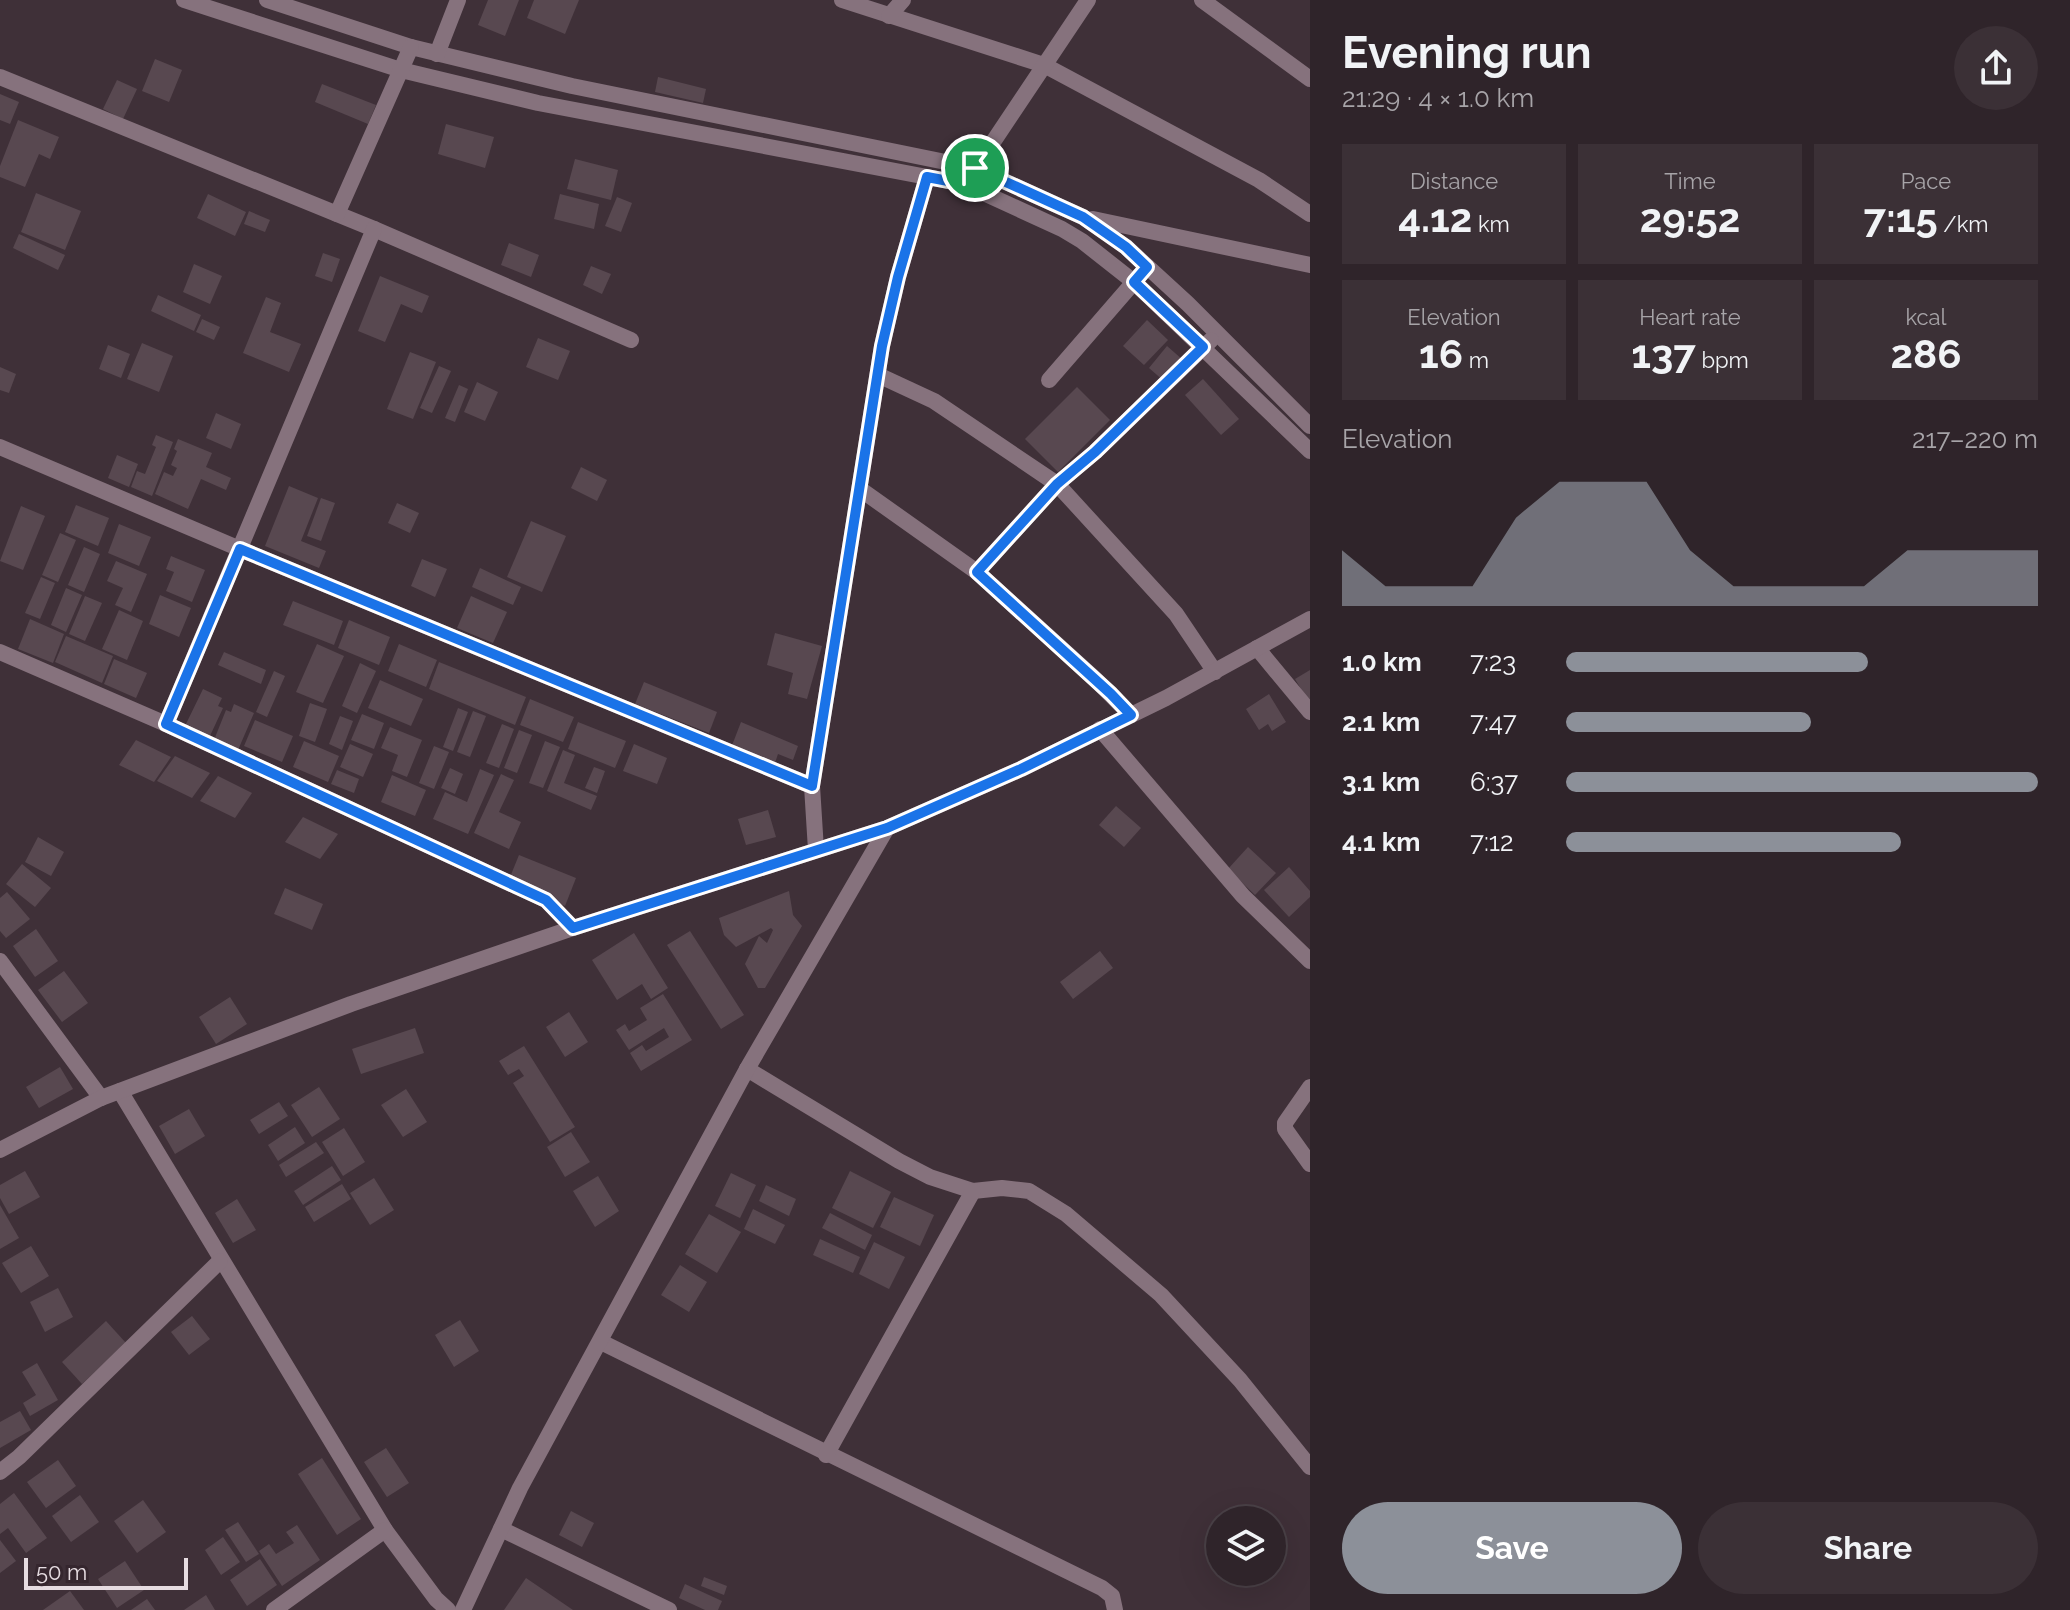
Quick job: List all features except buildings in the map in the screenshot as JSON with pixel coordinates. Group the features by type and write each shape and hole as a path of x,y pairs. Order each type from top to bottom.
{"street":[{"path":"184,0 401,70 538,103 964,184 1082,241 1134,282 1310,451"},
{"path":"267,0 437,54 572,86 975,168 1083,217 1126,247 1310,426"},
{"path":"437,54 458,0"},
{"path":"842,0 1044,65 1259,180 1310,214"},
{"path":"889,16 903,0"},
{"path":"964,184 1088,0"},
{"path":"1202,0 1310,79"},
{"path":"337,214 411,47"},
{"path":"0,77 374,229 631,340"},
{"path":"816,850 812,786 878,375 898,277 927,177"},
{"path":"1083,217 1310,265"},
{"path":"166,724 374,229"},
{"path":"1049,380 1147,267"},
{"path":"977,572 1057,484 1095,452 1218,334"},
{"path":"878,375 934,401 1057,484 1176,614 1215,672"},
{"path":"0,447 812,786"},
{"path":"860,489 977,572 1131,715"},
{"path":"0,1150 101,1098 351,1004 573,928 887,828 1021,769 1131,715 1310,619"},
{"path":"1257,648 1310,712"},
{"path":"0,652 166,724 546,900 573,928"},
{"path":"1100,729 1243,896 1310,961"},
{"path":"463,1610 520,1488 747,1069 887,828"},
{"path":"0,961 101,1098"},
{"path":"747,1069 930,1177 973,1191 1002,1188 1029,1191 1066,1214 1161,1295 1240,1380 1310,1467"},
{"path":"1310,1087 1285,1123 1285,1129 1310,1164"},
{"path":"120,1091 385,1530 436,1599 448,1610"},
{"path":"826,1455 973,1191"},
{"path":"0,1472 220,1261"},
{"path":"601,1342 1102,1588 1112,1596 1115,1610"},
{"path":"501,1529 669,1610"},
{"path":"274,1610 385,1530"}],"route":[{"path":"975,168 1083,217 1126,247 1147,267 1134,282 1203,347 1095,452 1057,484 977,572 1131,715 1021,769 887,828 573,928 546,900 166,724 240,549 812,786 882,346 898,277 927,177 964,184 975,168"}]}
